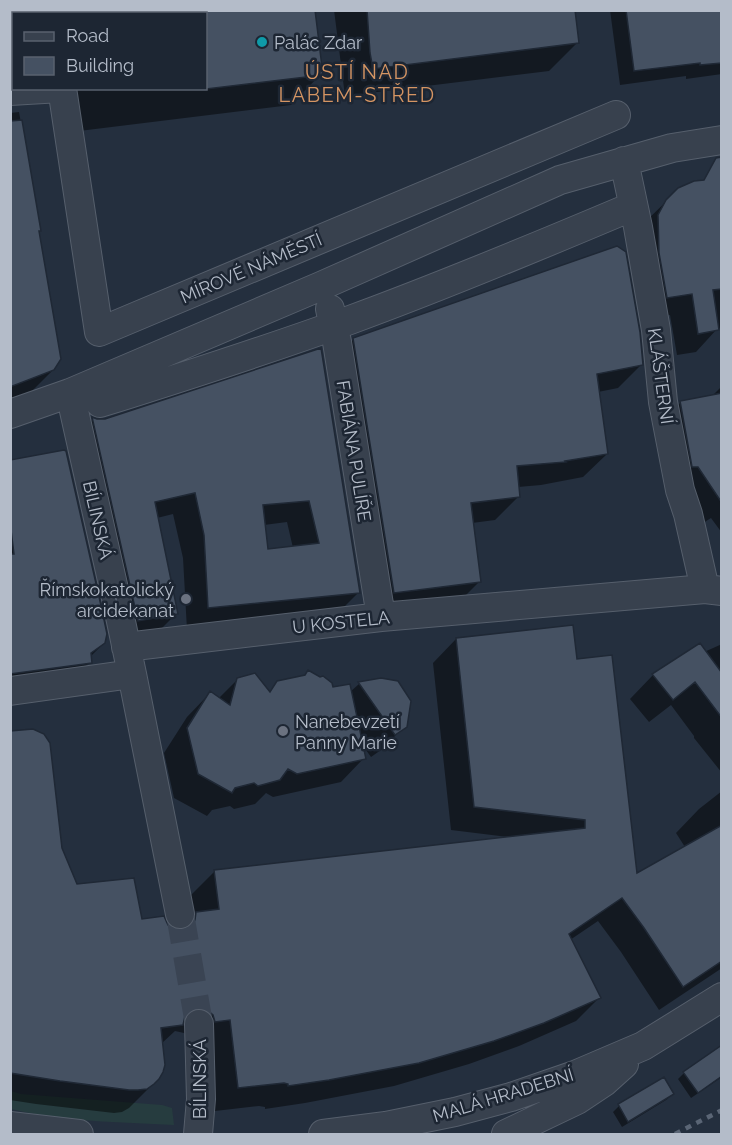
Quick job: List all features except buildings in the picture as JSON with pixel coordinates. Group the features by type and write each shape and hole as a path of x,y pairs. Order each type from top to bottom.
{"street":[{"path":"10,91 62,94"},
{"name":"MÍROVÉ NÁMĚSTÍ","path":"62,94 99,332 616,115"},
{"path":"10,414 70,393 321,286 560,180 672,148 722,140"},
{"name":"KLÁŠTERNÍ","path":"624,161 656,330 663,402 680,490 713,590"},
{"path":"100,403 333,325 503,261 624,210"},
{"name":"FABIÁNA PULÍŘE","path":"321,286 333,325 381,617"},
{"name":"BÍLINSKÁ","path":"70,393 129,661 180,914"},
{"name":"U KOSTELA","path":"10,692 129,661 381,617 713,590"},
{"name":"MALÁ HRADEBNÍ","path":"323,1134 386,1126 455,1112 511,1097 575,1075 643,1046 722,997"},
{"name":"BÍLINSKÁ","path":"198,1134 201,1099 199,1024"},
{"name":"MALÁ HRADEBNÍ","path":"506,1134 576,1100 604,1082 643,1046"},
{"path":"10,1126 79,1134"}],"green space":[{"path":"11,1091 21,1094 162,1105 172,1108 174,1125 51,1117 11,1109"}],"tunnel":[{"path":"180,914 199,1024"}],"tram line":[{"path":"113,587 118,607"}],"railway":[{"path":"675,1134 722,1110"}],"place":[{"name":"Palác Zdar","path":"262,42"},
{"name":"Římskokatolický arcidekanat","path":"186,599"},
{"name":"Nanebevzetí Panny Marie","path":"283,731"}],"district":[{"name":"ÚSTÍ NAD LABEM-STŘED","path":"357,84"}]}
